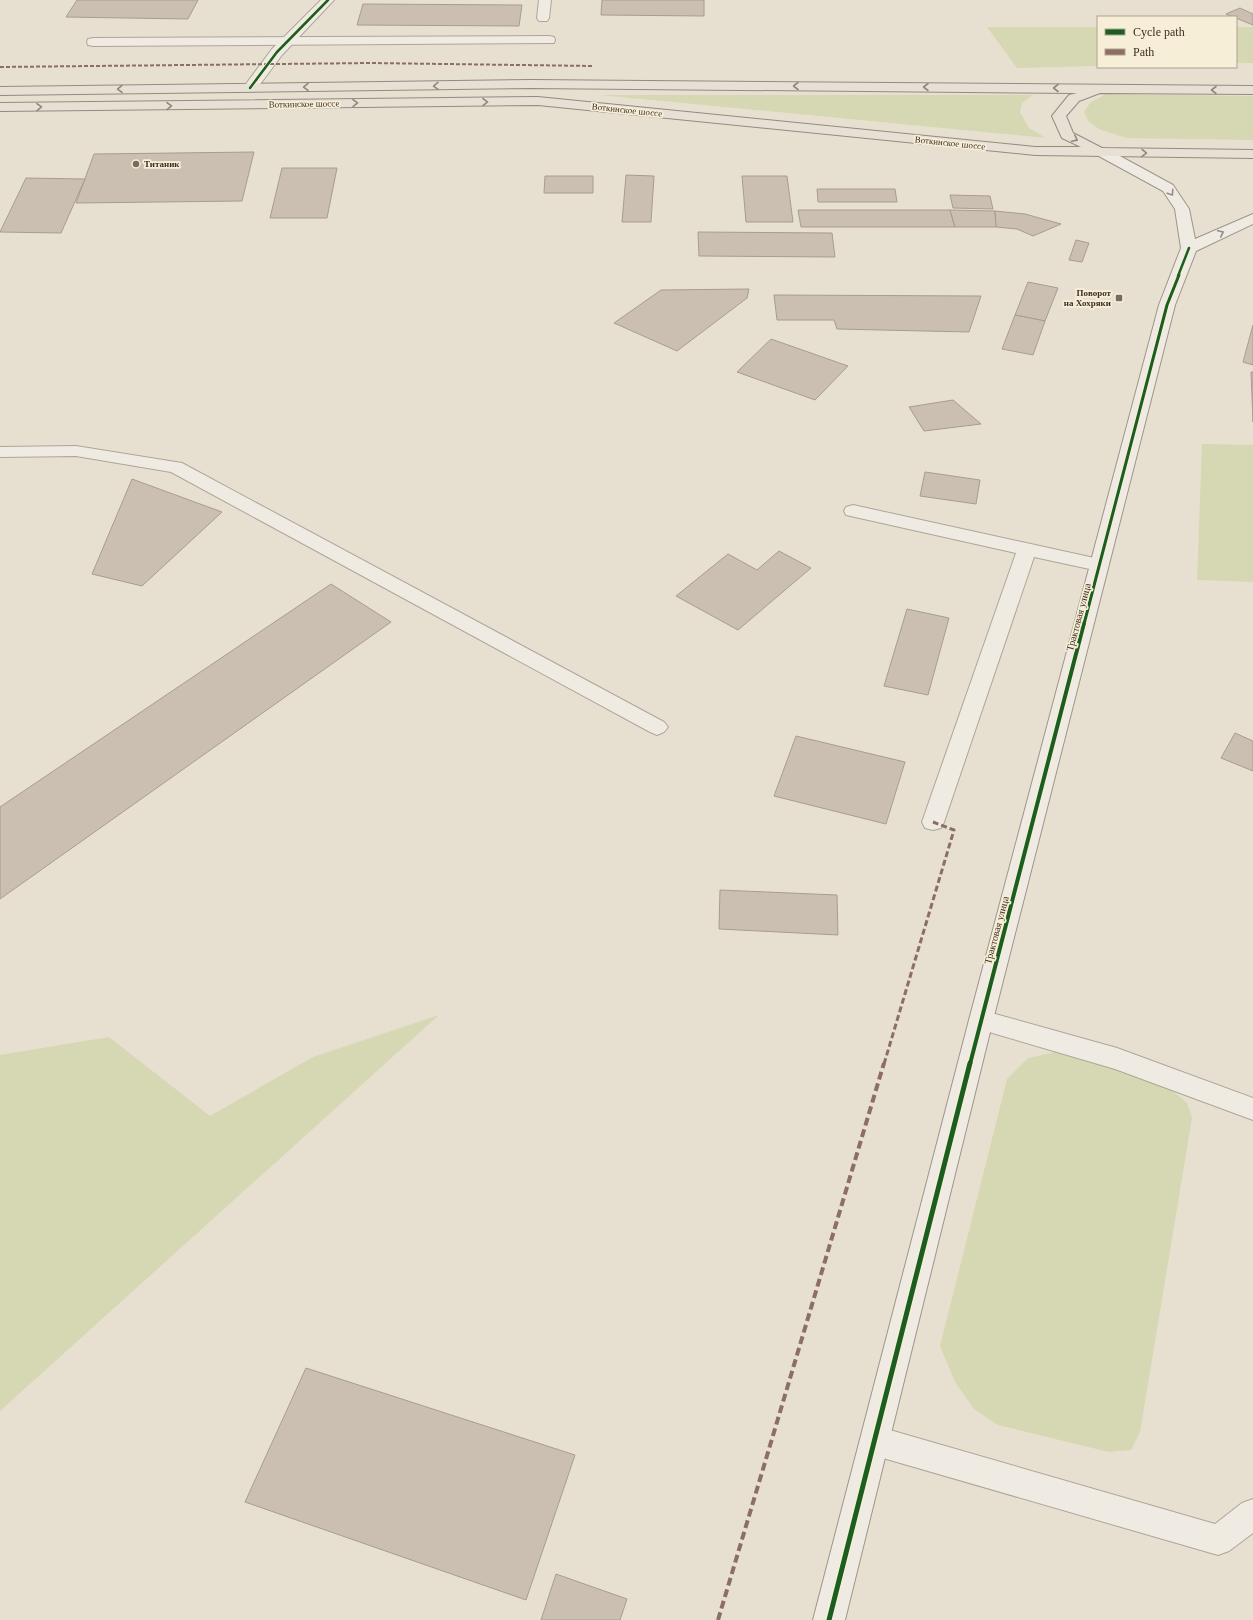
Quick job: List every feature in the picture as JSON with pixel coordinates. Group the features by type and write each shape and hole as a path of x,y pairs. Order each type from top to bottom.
{"main road":[{"name":"Воткинское шоссе","path":"0,91 531,84 1253,90"},
{"path":"1101,89 1074,98 1059,116 1067,135 1102,152"},
{"name":"Воткинское шоссе","path":"0,107 538,101 1035,151 1253,154"}],"street":[{"path":"250,88 277,52 328,0"},
{"path":"543,18 544,0"},
{"path":"93,42 549,40"},
{"path":"1102,152 1168,188 1182,210 1189,248 1253,218"},
{"name":"Трактовая улица","path":"830,1620 981,1020 1166,306 1189,248"},
{"path":"0,452 76,451 176,467 657,727"},
{"path":"852,511 1099,565"},
{"path":"933,822 1027,550"},
{"path":"981,1020 1117,1060 1253,1109"},
{"path":"876,1441 1218,1540 1253,1514"}],"green space":[{"path":"987,27 1097,27 1097,66 1017,68"},
{"path":"1237,27 1253,27 1253,63 1237,63"},
{"path":"1106,94 1253,96 1253,140 1127,138 1101,130 1089,122 1084,112 1090,103"},
{"path":"600,95 1033,95 1022,103 1020,112 1029,128 1046,138"},
{"path":"1202,444 1253,445 1253,582 1197,580"},
{"path":"439,1015 0,1411 0,1055 109,1037 210,1116 313,1057"},
{"path":"1060,1051 1162,1082 1187,1103 1192,1118 1140,1432 1131,1450 1109,1452 998,1425 974,1409 955,1382 940,1346 1007,1079 1028,1058"}],"building":[{"path":"77,0 198,0 188,19 66,17"},
{"path":"602,0 704,0 704,16 601,15"},
{"path":"363,4 522,5 519,26 357,25"},
{"path":"1240,8 1253,14 1253,25 1237,18 1237,16 1226,14"},
{"name":"Титаник","path":"254,152 242,201 76,203 94,154"},
{"path":"282,168 337,168 327,218 270,218"},
{"path":"626,175 654,176 651,222 622,222"},
{"path":"545,176 593,176 593,193 544,193"},
{"path":"742,176 787,176 793,222 746,222"},
{"path":"26,178 85,179 61,233 0,232"},
{"path":"817,189 895,189 897,202 818,202"},
{"path":"950,195 990,196 993,209 953,208"},
{"path":"798,210 950,210 955,227 801,227"},
{"path":"950,210 995,211 996,227 955,227"},
{"path":"995,211 1025,214 1061,224 1033,236 1017,229 996,227"},
{"path":"698,232 832,233 835,257 699,256"},
{"path":"1076,240 1089,243 1082,262 1069,260"},
{"path":"1028,282 1058,288 1045,321 1015,315"},
{"path":"749,289 747,298 677,351 614,323 661,290"},
{"path":"774,295 981,296 969,332 837,329 834,320 777,320"},
{"path":"1015,315 1045,321 1033,355 1002,349"},
{"path":"1253,325 1253,365 1243,362"},
{"path":"771,339 848,366 815,400 737,372"},
{"path":"1251,372 1253,372 1253,422"},
{"path":"953,400 981,424 924,431 909,407"},
{"path":"925,472 980,480 976,504 920,496"},
{"path":"132,479 222,512 142,586 92,574"},
{"path":"779,551 811,568 738,630 676,596 728,554 757,570"},
{"path":"331,584 391,622 0,899 0,807"},
{"path":"907,609 949,618 928,695 884,686"},
{"path":"1235,733 1253,741 1253,771 1221,758"},
{"path":"796,736 905,762 886,824 774,796"},
{"path":"720,890 837,895 838,935 719,929"},
{"path":"306,1368 575,1455 526,1600 245,1502"},
{"path":"556,1574 627,1599 620,1620 541,1620"}],"marked path":[{"path":"0,67 371,63 593,66"},
{"path":"718,1620 954,830 933,822"}],"cycle path":[{"path":"250,88 277,52 328,0"},
{"path":"829,1620 981,1020 1167,305 1189,248"}],"place":[{"name":"Титаник","path":"136,164"},
{"name":"Поворот на Хохряки","path":"1119,298"}]}
